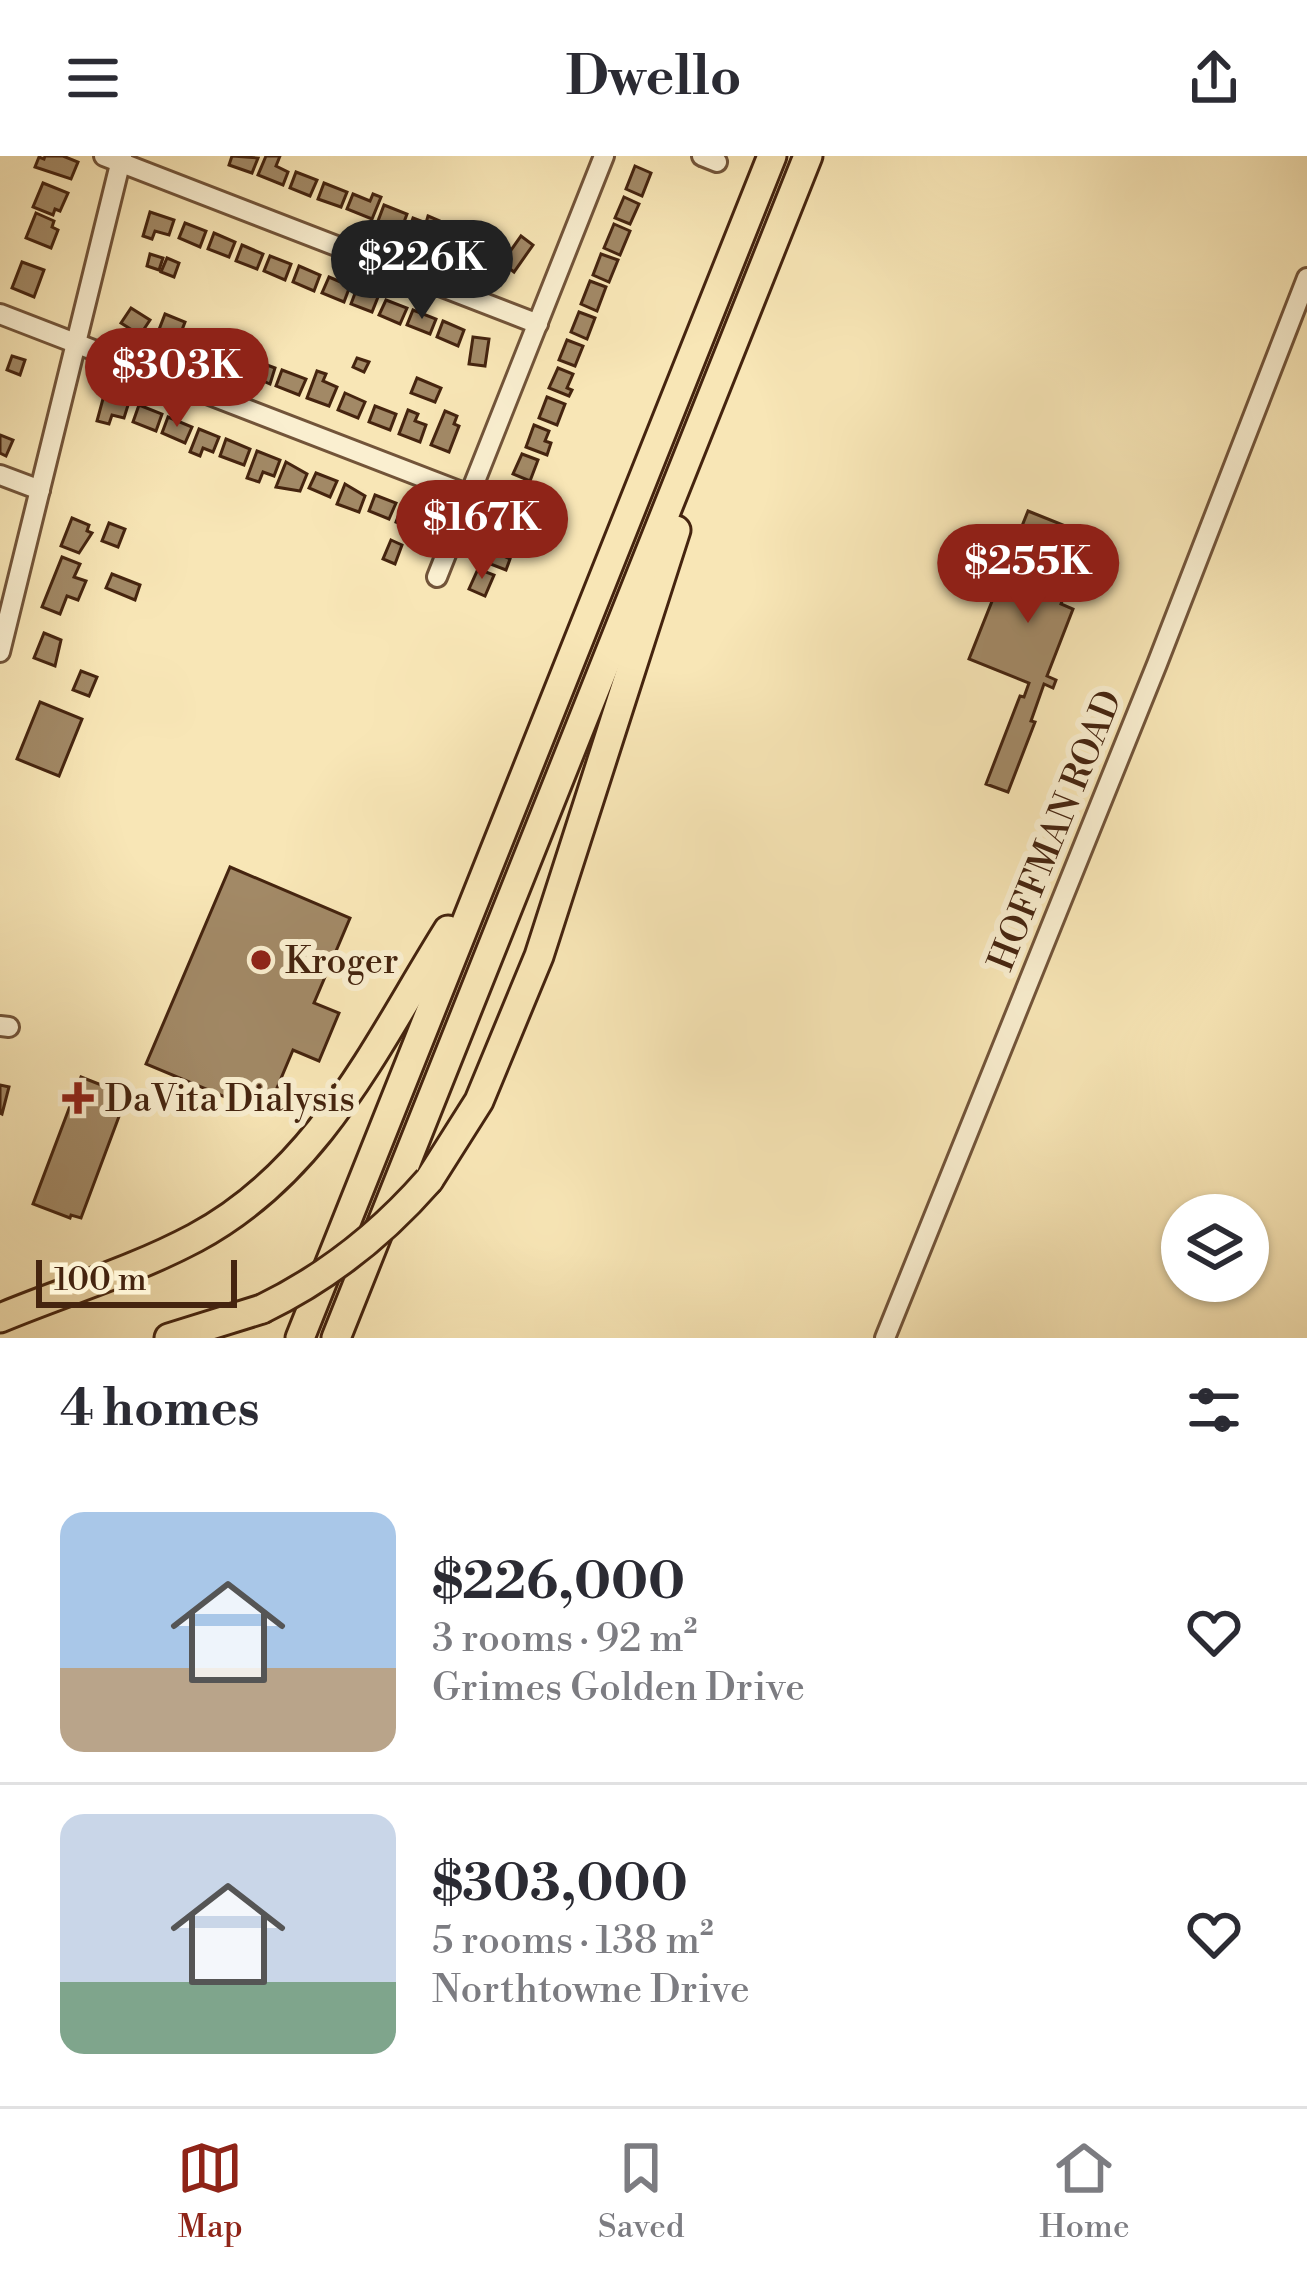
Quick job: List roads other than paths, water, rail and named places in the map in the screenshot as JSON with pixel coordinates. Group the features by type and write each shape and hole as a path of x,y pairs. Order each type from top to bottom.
{"highway":[{"path":"299,1338 772,156"},
{"path":"337,1338 808,156"},
{"path":"169,1338 262,1310 353,1254 429,1180 479,1101 538,956 627,691 728,356"},
{"path":"0,1318 134,1268 194,1238 233,1215 283,1174 340,1108 485,871"}],"street":[{"path":"437,577 604,156"},
{"path":"0,651 115,158 538,324"},
{"name":"HOFFMAN ROAD","path":"885,1338 1307,278"},
{"path":"0,314 470,495"},
{"path":"0,475 40,490"}],"place":[{"name":"Kroger","path":"261,960"},
{"name":"DaVita Dialysis","path":"78,1098"}]}
